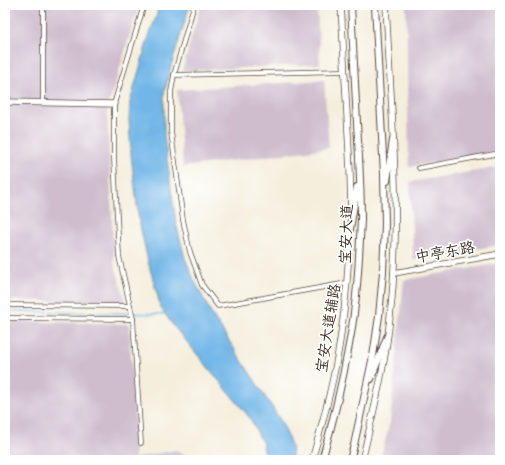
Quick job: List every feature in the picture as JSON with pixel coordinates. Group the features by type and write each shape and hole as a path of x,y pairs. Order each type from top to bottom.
{"main road":[{"name":"宝安大道辅路","path":"312,460 340,343 347,283 350,229 350,170 341,5"},
{"name":"宝安大道","path":"322,460 329,438 350,344 359,264 360,169 351,5"},
{"path":"350,460 373,356 379,316 383,272 385,224 375,5"},
{"path":"362,460 375,403 387,337 394,273 396,224 395,175 386,5"},
{"path":"5,102 114,104"},
{"path":"384,198 393,140"},
{"path":"350,229 360,169"},
{"name":"中亭东路","path":"394,273 500,254"},
{"path":"365,395 387,337"}],"street":[{"path":"43,5 43,103"},
{"path":"141,443 131,307 119,256 114,158 114,104 144,5"},
{"path":"194,5 174,75 171,92 171,132 183,220 190,252 202,285 218,306 347,283"},
{"path":"174,75 344,71"},
{"path":"419,168 500,154"},
{"path":"5,304 131,307"},
{"path":"5,318 132,318"}],"shaded area":[{"path":"5,5 139,5 107,110 114,263 126,303 5,300"},
{"path":"201,5 317,5 320,64 182,71"},
{"path":"406,5 500,5 500,151 409,167"},
{"path":"324,80 329,148 183,167 177,90"},
{"path":"500,167 500,245 413,260 410,182"},
{"path":"500,263 500,460 380,460 390,422 404,280"},
{"path":"5,321 129,324 136,442 134,458 176,450 196,460 5,460"}],"water":[{"path":"158,5 190,5 164,94 164,136 176,223 185,258 195,282 211,313 281,421 291,444 292,460 265,460 263,444 250,418 172,324 161,308 139,221 131,155 129,120 130,102 148,39 157,14"}],"waterway":[{"path":"5,311 165,314"}]}
